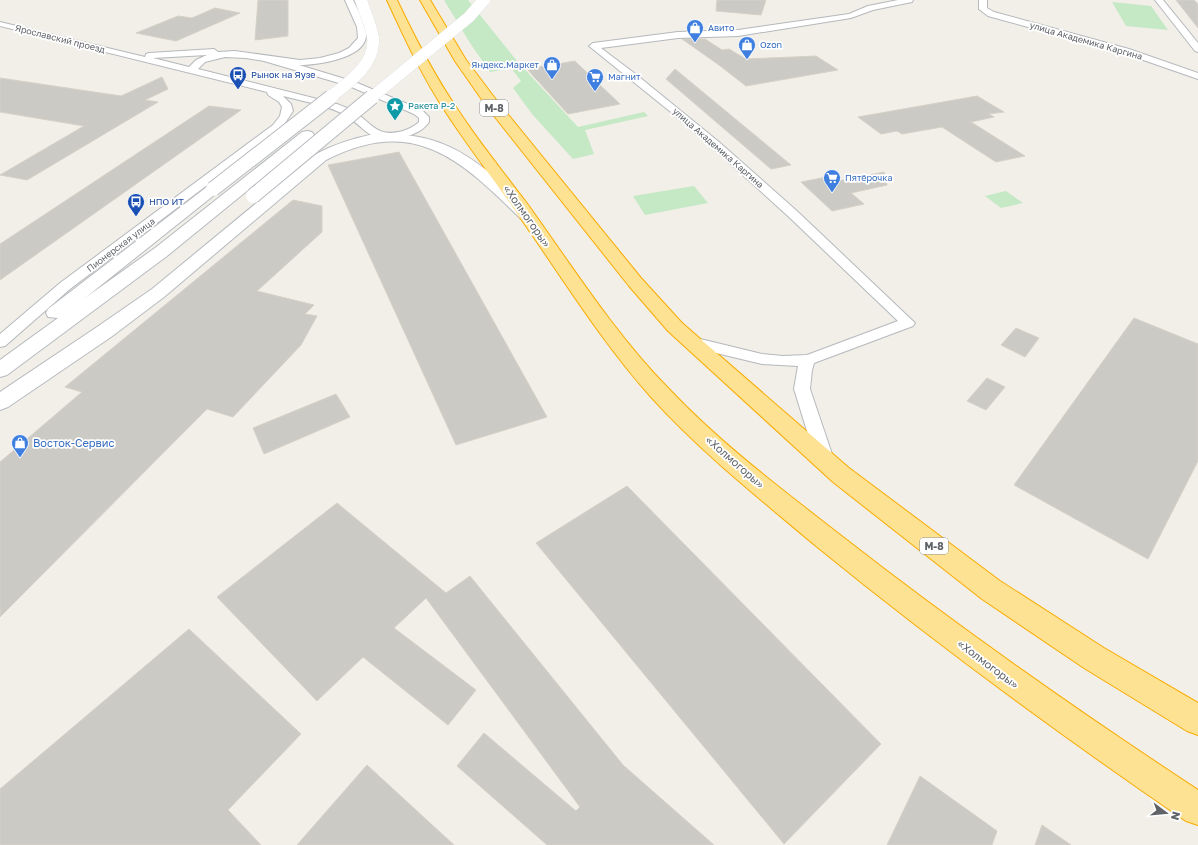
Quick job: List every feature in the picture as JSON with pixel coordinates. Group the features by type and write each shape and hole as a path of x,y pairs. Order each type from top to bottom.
{"highway":[{"name":"«Холмогоры»","path":"392,0 424,66 452,112 608,330 635,365 679,414 754,480 856,564 997,671 1198,809"},
{"name":"М-8","path":"426,0 461,60 492,104 635,282 675,327 841,475 991,590 1094,658 1198,720"}],"main road":[{"name":"Пионерская улица","path":"0,355 338,92 360,71 370,59 374,46 374,34 361,0"},
{"path":"331,116 440,28 470,0"},
{"path":"0,393 140,289 454,30 469,17 484,0"},
{"path":"0,370 146,264 319,125"},
{"path":"0,402 111,327 158,293 321,158 330,151 350,143 388,137 420,141 454,153 482,174 530,219"}],"street":[{"path":"196,72 193,69 194,65 218,54 236,54 296,63 316,62 337,57 356,47 362,38 363,33 349,0"},
{"name":"улица Академика Каргина","path":"692,342 762,359 783,361 808,360 908,323 758,182 662,99 592,46 678,35 738,33 851,16 871,8 909,0"},
{"name":"улица Академика Каргина","path":"983,0 983,9 990,14 1126,51 1198,76"},
{"path":"1159,0 1198,49"},
{"name":"Ярославский проезд","path":"0,24 263,89"},
{"path":"163,64 194,52"},
{"name":"Ярославский проезд","path":"121,54 150,56 194,52 236,54"},
{"path":"263,89 320,102 342,109 356,117 372,132 388,137 400,136 416,129 421,125 424,118 418,112 352,84 267,59"},
{"name":"Пионерская улица","path":"0,342 65,286 276,127 285,118 289,110 287,104 282,98 263,89"},
{"path":"808,360 804,370 802,389 825,460"}],"green space":[{"path":"444,0 468,0 517,61 578,127 644,112 648,116 585,130 594,154 573,159 532,114 513,88 521,81 511,68 490,72 470,43"},
{"path":"1112,2 1151,6 1168,30 1126,26"},
{"path":"694,186 708,203 645,215 633,196"},
{"path":"1006,191 1023,203 1001,208 985,196"}],"building":[{"path":"258,0 288,0 288,36 255,40"},
{"path":"717,0 766,0 761,15 716,11"},
{"path":"1176,0 1194,0 1198,4 1198,28"},
{"path":"215,8 240,13 176,41 136,33 178,16 192,18"},
{"path":"682,39 705,39 722,50 729,49 746,59 816,56 838,70 746,86"},
{"path":"575,61 620,104 568,114 527,69"},
{"path":"675,69 791,165 771,169 666,79"},
{"path":"162,77 168,89 145,100 158,102 27,180 0,175 84,126 0,112 0,78 121,96"},
{"path":"977,96 1004,112 989,114 994,117 971,122 1025,156 996,162 942,127 902,134 897,131 881,134 858,117"},
{"path":"209,106 241,110 0,280 0,244"},
{"path":"399,152 547,417 456,445 328,165"},
{"name":"Пятёрочка","path":"884,172 887,185 851,193 864,204 832,211 801,182 832,176 838,181"},
{"path":"293,200 322,206 322,232 257,291 314,305 305,314 317,316 301,345 233,417 207,409 0,617 0,462 82,392 65,387"},
{"path":"1134,318 1198,344 1198,461 1148,559 1014,485"},
{"path":"1016,328 1039,338 1025,357 1001,345"},
{"path":"987,378 1005,387 986,410 967,401"},
{"path":"336,394 350,417 264,454 253,428"},
{"path":"627,486 881,744 784,844 536,543"},
{"path":"337,503 446,593 470,576 623,765 714,845 547,845 457,766 484,733 576,811 580,807 426,598 394,628 476,690 448,725 363,657 317,701 217,597"},
{"path":"189,629 301,734 228,810 261,845 0,845 0,789"},
{"path":"367,765 454,845 297,845"},
{"path":"920,776 997,831 992,845 887,845"},
{"path":"1042,825 1071,845 1035,845"}],"place":[{"name":"Авито","path":"695,43"},
{"name":"Ozon","path":"747,60"},
{"name":"Яндекс.Маркет","path":"552,80"},
{"name":"Рынок на Яузе","path":"238,90"},
{"name":"Магнит","path":"595,92"},
{"name":"Ракета Р-2","path":"395,121"},
{"name":"Пятёрочка","path":"832,193"},
{"name":"НПО ИТ","path":"136,217"},
{"name":"Восток-Сервис","path":"20,458"}]}
